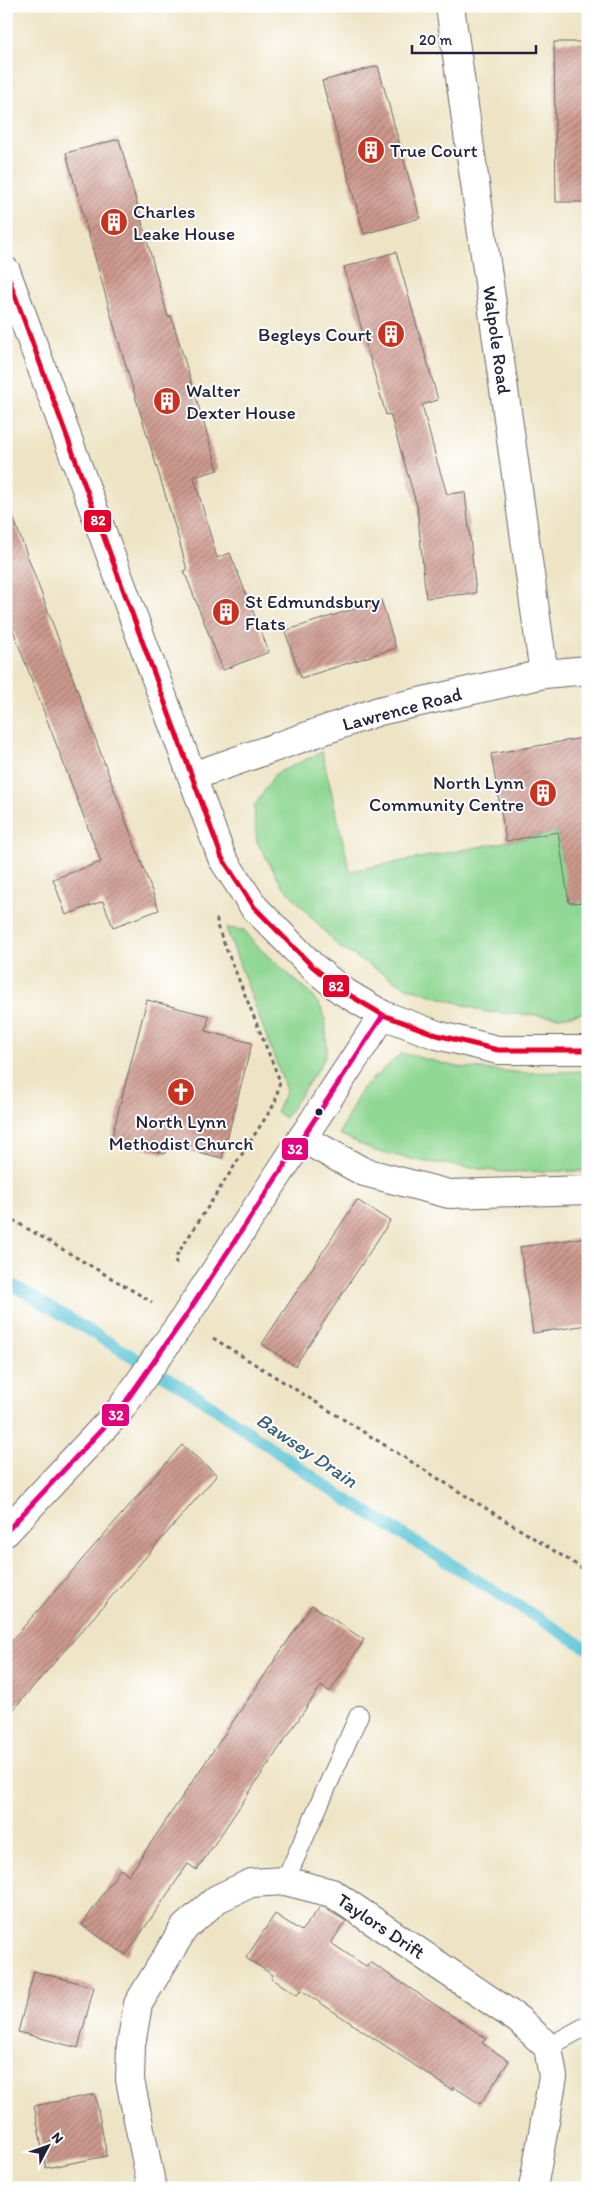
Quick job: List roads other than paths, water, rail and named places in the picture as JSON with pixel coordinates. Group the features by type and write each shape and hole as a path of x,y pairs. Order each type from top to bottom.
{"street":[{"name":"Walpole Road","path":"450,6 544,674"},
{"path":"6,271 222,858 254,907 312,966 341,990 383,1015 437,1035 498,1050 588,1050"},
{"name":"Lawrence Road","path":"193,776 379,711 544,674 588,670"},
{"path":"6,1532 120,1410 183,1320 383,1015"},
{"path":"302,1138 364,1172 449,1194 588,1190"},
{"name":"Taylors Drift","path":"152,2188 130,2080 130,2045 138,2004 184,1928 217,1899 251,1883 285,1881 332,1893 519,2020 548,2048"},
{"path":"533,2188 553,2077 548,2048"}],"lane":[{"path":"285,1881 359,1715"},
{"path":"548,2048 588,2025"}],"waterway":[{"name":"Bawsey Drain","path":"6,1281 206,1402 333,1491 588,1649"}],"place":[{"name":"True Court","path":"371,150"},
{"name":"Charles Leake House","path":"114,222"},
{"name":"Begleys Court","path":"391,334"},
{"name":"Walter Dexter House","path":"167,401"},
{"name":"St Edmundsbury Flats","path":"226,612"},
{"name":"North Lynn Community Centre","path":"543,793"},
{"name":"North Lynn Methodist Church","path":"181,1092"}]}
